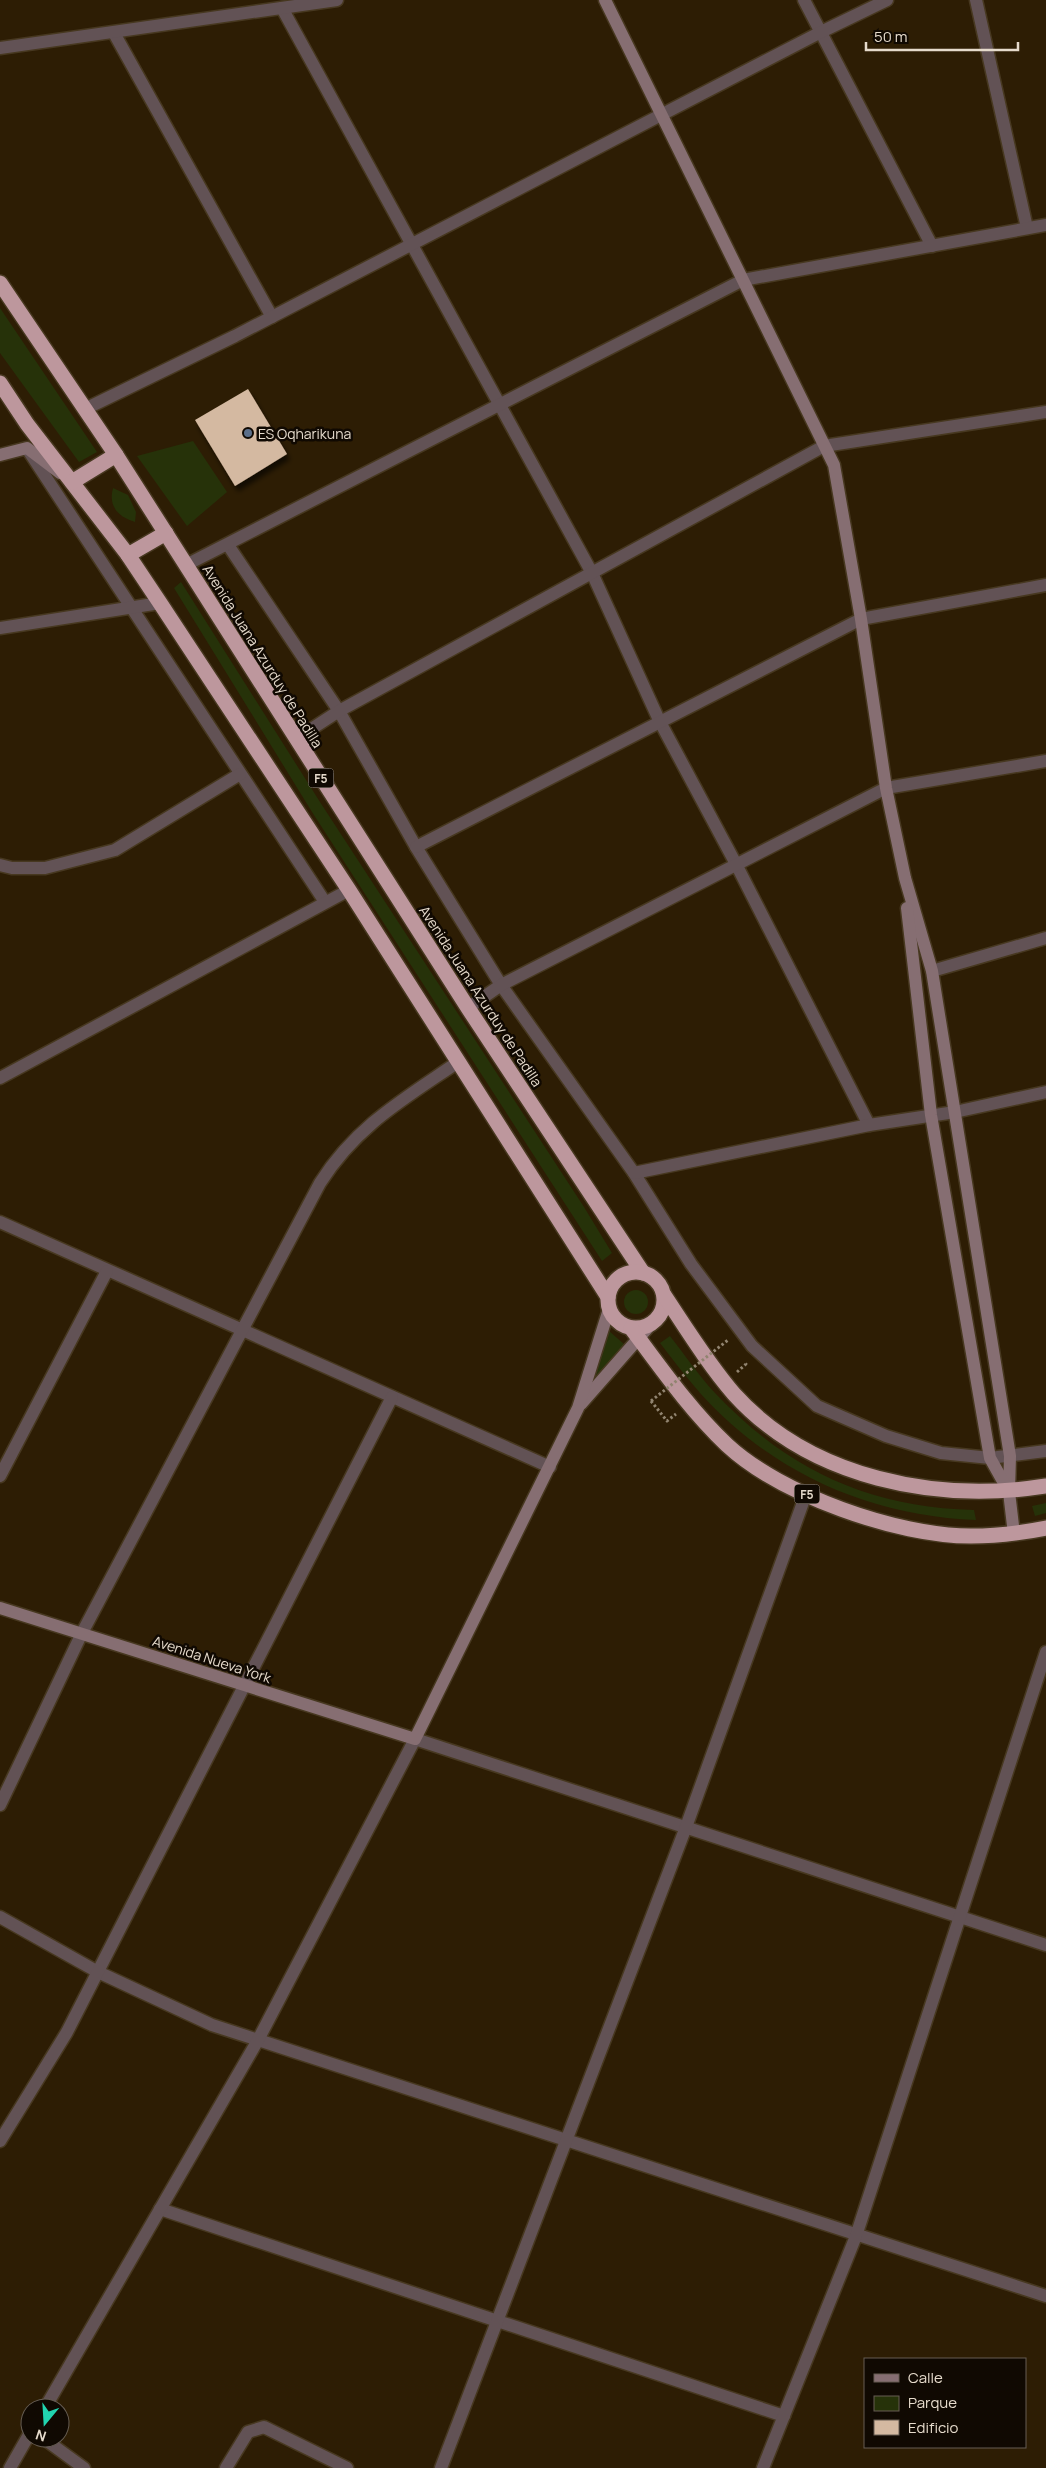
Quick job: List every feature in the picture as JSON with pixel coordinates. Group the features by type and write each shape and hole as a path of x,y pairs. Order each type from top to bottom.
{"highway":[{"name":"Avenida Juana Azurduy de Padilla","path":"0,283 116,455 468,1008 643,1273"},
{"name":"F5","path":"0,383 27,424 128,555 349,890 609,1303 614,1318 635,1333 688,1404 728,1446 761,1470 806,1494 858,1516 919,1531 970,1536 1014,1534 1046,1528"},
{"path":"72,482 116,455"},
{"path":"128,555 166,533"},
{"name":"F5","path":"643,1273 658,1282 664,1295 735,1394 760,1419 805,1450 839,1465 890,1482 945,1491 1009,1492 1046,1486"},
{"path":"609,1303 612,1284 618,1278 626,1274 643,1273"},
{"path":"635,1333 640,1328 652,1323 662,1310 664,1295"}],"street":[{"path":"0,48 337,0"},
{"path":"605,0 834,465 861,619 886,788 905,878 932,971 1010,1456 1009,1492 1014,1534"},
{"path":"804,0 932,246"},
{"path":"86,409 272,317 821,32 887,0"},
{"path":"976,0 1027,228"},
{"path":"282,8 501,404 592,573 659,720 736,864 869,1125"},
{"path":"114,32 272,317"},
{"path":"186,565 743,280 1046,225"},
{"path":"296,740 339,710 824,446 1046,412"},
{"path":"26,448 72,482"},
{"path":"0,455 26,448"},
{"path":"26,448 325,902"},
{"path":"228,545 339,710 416,847 501,985 634,1173 691,1264 752,1346 817,1406 886,1436 941,1453 990,1458 1046,1451"},
{"path":"416,847 659,720 861,619 1046,585"},
{"path":"0,628 130,606 160,603"},
{"path":"468,1008 501,985 886,788 1046,761"},
{"path":"0,865 45,868 115,850 240,774"},
{"path":"905,878 931,1115 990,1458 1009,1492"},
{"path":"0,1078 349,890"},
{"path":"932,971 1046,938"},
{"path":"0,1805 82,1633 320,1183 335,1160 356,1136 380,1116 458,1062"},
{"path":"634,1173 869,1125 955,1112 1046,1092"},
{"path":"0,1222 107,1272 550,1467"},
{"path":"0,1476 107,1272"},
{"path":"51,2398 258,2040 415,1740 578,1408 609,1303"},
{"path":"578,1408 635,1333"},
{"path":"0,2141 67,2032 392,1397"},
{"path":"441,2468 686,1827 806,1494"},
{"name":"Avenida Nueva York","path":"0,1608 415,1740"},
{"path":"763,2468 856,2236 1046,1652"},
{"path":"415,1740 1046,1945"},
{"path":"0,1917 98,1972 212,2025 856,2236 1046,2296"},
{"path":"160,2209 784,2416"},
{"path":"226,2468 248,2432 264,2427 348,2468"},
{"path":"10,2468 21,2448"},
{"path":"57,2448 84,2468"}],"path":[{"path":"667,1421 651,1401 728,1340"}],"green space":[{"path":"0,308 97,452 79,462 0,353"},
{"path":"193,441 227,492 187,526 137,456"},
{"path":"113,488 128,495 136,512 135,522 119,514 116,510 112,500"},
{"path":"181,582 320,802 584,1207 612,1253 602,1261 312,812 174,588"},
{"path":"636,1290 641,1291 647,1297 647,1307 641,1313 636,1314 631,1313 625,1307 624,1302 625,1297 631,1291"},
{"path":"609,1331 625,1345 594,1378"},
{"path":"670,1336 715,1393 771,1443 801,1463 832,1479 865,1492 899,1501 935,1507 974,1510 976,1520 937,1517 898,1510 861,1499 825,1485 791,1467 759,1446 728,1421 700,1393 660,1343"},
{"path":"1046,1503 1046,1513 1035,1516 1032,1506"}],"building":[{"path":"248,389 287,454 235,486 195,420"}],"place":[{"name":"ES Oqharikuna","path":"248,433"}]}
